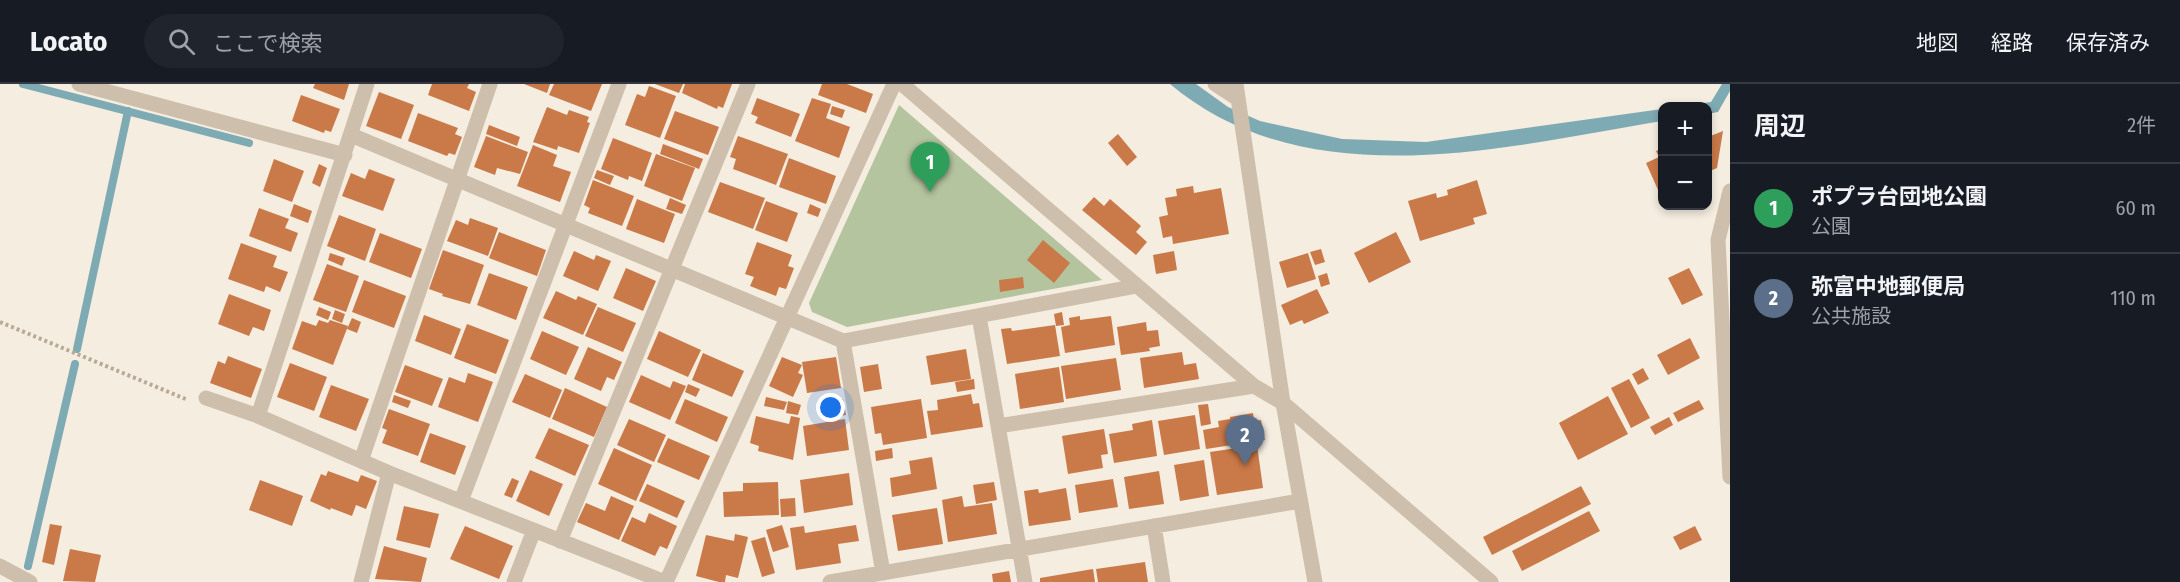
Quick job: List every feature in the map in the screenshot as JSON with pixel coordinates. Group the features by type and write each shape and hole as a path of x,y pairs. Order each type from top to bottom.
{"street":[{"path":"79,84 345,155"},
{"path":"258,416 367,84"},
{"path":"361,461 490,84"},
{"path":"461,501 619,84"},
{"path":"560,541 748,84"},
{"path":"206,398 258,416 389,473 665,582 894,84"},
{"path":"902,84 1254,386 1284,403 1491,582"},
{"path":"1215,84 1238,96 1284,403 1315,582"},
{"path":"351,135 843,341 1137,286"},
{"path":"1730,191 1718,240 1730,477"},
{"path":"979,316 1025,582"},
{"path":"843,341 883,573"},
{"path":"998,426 1254,386"},
{"path":"361,582 389,473"},
{"path":"830,582 883,573 902,576 1019,549 1300,501"},
{"path":"1154,526 1164,582"},
{"path":"514,582 534,530"},
{"path":"0,566 30,582"}],"path":[{"path":"0,322 200,405 206,398"}],"green space":[{"path":"899,105 1102,280 847,327 812,312 809,303"}],"water":[{"path":"1170,84 1196,84 1228,107 1260,121 1342,139 1426,142 1658,110 1658,122 1473,151 1408,155 1344,153 1282,142 1224,120"},
{"path":"1722,84 1730,84 1730,91 1718,112 1712,113 1711,102"}],"building":[{"path":"315,84 349,84 344,100 313,88"},
{"path":"432,84 469,84 467,88 476,92 469,111 428,95"},
{"path":"524,84 550,84 547,93"},
{"path":"554,84 602,84 591,111 549,95"},
{"path":"655,84 683,84 679,93"},
{"path":"685,84 732,84 723,108 718,106 717,109 682,93"},
{"path":"822,84 847,84 873,94 866,113 818,95"},
{"path":"649,86 676,96 660,138 625,125 637,94 645,97"},
{"path":"379,92 414,105 401,139 366,126"},
{"path":"301,95 340,109 331,132 325,130 324,133 292,121"},
{"path":"757,98 800,114 791,137 755,123 758,117 751,114"},
{"path":"812,98 831,104 826,118 850,127 839,158 795,141"},
{"path":"832,106 845,110 842,118 830,114"},
{"path":"547,107 567,115 569,110 589,117 587,122 590,123 579,153 558,146 557,150 533,142"},
{"path":"675,111 719,127 708,155 664,139"},
{"path":"418,113 458,128 455,134 462,137 455,155 449,153 447,156 408,141"},
{"path":"489,125 520,137 517,146 486,134"},
{"path":"1723,131 1717,168 1712,170 1712,156 1712,135"},
{"path":"1118,134 1137,157 1127,166 1108,143"},
{"path":"486,136 528,152 520,174 497,168 495,175 474,167"},
{"path":"738,136 788,154 776,185 733,169 736,159 730,157"},
{"path":"613,138 652,153 642,181 629,176 628,180 601,169"},
{"path":"663,144 703,159 699,169 660,154"},
{"path":"533,145 557,155 553,166 571,172 560,202 517,186"},
{"path":"656,154 695,168 682,201 644,186"},
{"path":"1658,157 1658,190 1646,163"},
{"path":"789,158 836,176 826,204 779,187"},
{"path":"274,159 304,171 292,202 263,191"},
{"path":"319,164 327,168 320,187 312,183"},
{"path":"369,169 395,179 383,211 342,196 351,173 365,179"},
{"path":"597,170 614,176 610,185 594,178"},
{"path":"593,180 634,196 622,226 588,213 590,208 584,205"},
{"path":"1477,180 1487,214 1473,218 1475,224 1420,241 1408,201 1436,193 1437,198 1448,195 1447,190"},
{"path":"720,182 765,198 753,229 708,212"},
{"path":"1193,186 1194,193 1221,188 1229,234 1173,244 1172,236 1163,238 1159,217 1168,215 1165,198 1177,196 1176,189"},
{"path":"1094,197 1104,206 1110,199 1141,226 1136,232 1147,242 1136,255 1082,210"},
{"path":"670,198 686,205 682,214 666,209"},
{"path":"637,199 675,214 664,243 626,229"},
{"path":"766,201 798,213 787,242 755,230"},
{"path":"294,204 312,211 308,223 290,216"},
{"path":"810,204 821,209 818,217 807,213"},
{"path":"259,208 289,219 285,228 298,233 291,252 249,236"},
{"path":"339,215 376,229 365,261 327,246"},
{"path":"470,218 498,228 488,256 447,241 456,220 468,225"},
{"path":"499,232 546,250 537,276 489,258"},
{"path":"1396,232 1411,262 1369,283 1354,253"},
{"path":"380,233 422,249 411,278 369,262"},
{"path":"1043,240 1070,263 1054,283 1027,260"},
{"path":"757,242 792,255 788,266 794,268 786,289 779,287 776,296 750,286 754,277 745,274"},
{"path":"241,243 277,256 273,267 288,272 280,292 266,286 264,292 228,279"},
{"path":"1321,249 1325,262 1315,265 1310,252"},
{"path":"443,250 484,265 470,304 442,296 443,294 429,289"},
{"path":"574,251 594,260 596,255 611,261 598,291 563,276"},
{"path":"1174,251 1177,270 1156,274 1153,255"},
{"path":"330,253 345,258 342,266 328,260"},
{"path":"1308,253 1316,279 1287,288 1279,262"},
{"path":"327,264 359,276 346,312 313,300"},
{"path":"626,268 656,281 643,311 613,298"},
{"path":"1689,268 1703,295 1682,305 1668,278"},
{"path":"489,273 528,287 516,320 477,305"},
{"path":"1327,273 1330,284 1321,287 1318,276"},
{"path":"1023,277 1024,288 1000,292 999,280"},
{"path":"364,280 406,296 394,328 352,312"},
{"path":"1317,289 1329,313 1304,324 1302,320 1290,325 1281,305"},
{"path":"556,291 576,300 578,296 597,304 583,335 543,318"},
{"path":"229,294 271,310 264,331 253,327 249,336 218,324"},
{"path":"319,307 331,312 328,320 316,315"},
{"path":"598,307 636,323 623,352 585,336"},
{"path":"335,310 345,314 342,323 332,319"},
{"path":"1062,312 1064,325 1056,326 1054,314"},
{"path":"424,315 461,329 451,355 415,341"},
{"path":"1080,316 1080,320 1111,316 1115,345 1065,353 1061,327 1070,325 1069,318"},
{"path":"352,318 361,322 357,333 347,329"},
{"path":"319,320 328,323 330,320 348,326 333,365 292,349 302,321 316,326"},
{"path":"1146,322 1147,331 1158,330 1160,346 1149,348 1150,351 1121,355 1117,327"},
{"path":"467,324 509,340 496,374 454,358"},
{"path":"1055,325 1060,356 1007,364 1001,329 1011,328 1012,331"},
{"path":"542,331 579,347 566,375 530,359"},
{"path":"659,331 701,350 688,377 647,359"},
{"path":"1690,338 1700,358 1668,375 1657,355"},
{"path":"588,347 622,362 614,380 607,377 601,391 574,379"},
{"path":"966,349 971,379 931,385 926,356"},
{"path":"1182,352 1184,365 1196,363 1199,379 1144,388 1140,358"},
{"path":"703,353 744,371 732,397 692,380"},
{"path":"228,356 262,369 251,398 210,383 218,361 225,364"},
{"path":"782,357 802,365 798,373 803,375 793,397 769,386"},
{"path":"836,357 841,388 807,393 802,362"},
{"path":"1116,358 1121,390 1066,399 1061,366"},
{"path":"290,363 327,377 314,411 277,397"},
{"path":"878,364 882,389 864,392 860,367"},
{"path":"405,365 443,379 432,406 395,392"},
{"path":"1059,367 1064,402 1020,409 1015,374"},
{"path":"1643,368 1649,379 1638,385 1632,374"},
{"path":"468,373 493,382 478,422 438,407 449,377 465,383"},
{"path":"525,374 562,390 550,418 512,402"},
{"path":"641,375 670,388 673,381 686,386 670,420 629,402"},
{"path":"974,379 975,389 957,392 955,382"},
{"path":"1629,379 1650,418 1631,428 1611,388"},
{"path":"688,384 700,389 696,397 685,392"},
{"path":"331,385 369,399 356,431 319,417"},
{"path":"565,388 607,407 594,437 552,419"},
{"path":"971,394 973,404 979,403 983,427 931,435 927,411 938,410 937,400"},
{"path":"394,395 411,401 408,408 392,402"},
{"path":"1608,396 1628,434 1578,460 1559,423"},
{"path":"766,397 787,402 784,410 764,406"},
{"path":"685,399 728,417 717,442 675,423"},
{"path":"843,399 846,415 827,418 825,402"},
{"path":"921,399 927,438 883,445 881,433 875,434 871,407"},
{"path":"1699,400 1704,409 1678,422 1673,413"},
{"path":"788,401 801,405 798,415 786,413"},
{"path":"1208,404 1211,424 1201,426 1198,405"},
{"path":"389,409 430,424 418,456 382,443 387,430 382,428"},
{"path":"1253,413 1254,421 1261,420 1265,440 1206,449 1203,430 1219,427 1218,421"},
{"path":"1195,415 1200,449 1164,455 1158,421"},
{"path":"756,416 789,424 791,416 800,418 793,460 758,451 759,446 750,443"},
{"path":"1669,417 1673,425 1655,435 1650,427"},
{"path":"629,419 666,435 654,462 617,445"},
{"path":"845,419 849,450 807,456 803,426"},
{"path":"1152,420 1157,456 1114,463 1109,434 1133,430 1132,424"},
{"path":"549,428 589,445 575,476 535,458"},
{"path":"1104,429 1108,454 1101,455 1103,468 1068,474 1062,436"},
{"path":"430,433 466,446 455,475 420,462"},
{"path":"668,438 710,456 699,480 657,462"},
{"path":"1257,445 1263,488 1217,495 1210,452"},
{"path":"614,448 652,465 636,501 598,484"},
{"path":"892,448 893,458 876,461 875,451"},
{"path":"932,457 937,489 892,497 890,478 911,474 909,461"},
{"path":"1204,460 1209,496 1180,501 1174,465"},
{"path":"530,470 563,484 549,516 516,501"},
{"path":"328,471 358,482 361,475 377,481 366,509 356,505 352,516 310,501 321,474 326,476"},
{"path":"1159,471 1164,504 1129,509 1124,477"},
{"path":"849,473 853,505 804,513 800,480"},
{"path":"512,478 519,481 512,498 504,495"},
{"path":"1113,479 1118,507 1079,513 1075,485"},
{"path":"260,480 303,496 292,526 249,510"},
{"path":"778,482 779,515 724,517 723,492 743,491 743,483"},
{"path":"994,482 997,500 976,504 973,485"},
{"path":"647,484 685,501 677,518 639,501"},
{"path":"1581,486 1591,504 1492,555 1483,537"},
{"path":"1066,488 1071,520 1029,526 1024,491 1038,489 1039,493"},
{"path":"611,496 634,506 619,540 577,522 586,503 605,511"},
{"path":"962,496 964,507 992,503 997,534 948,542 942,500"},
{"path":"795,498 796,516 781,517 780,499"},
{"path":"404,506 439,514 430,548 396,540"},
{"path":"937,508 943,544 898,551 892,515"},
{"path":"1589,511 1600,531 1522,571 1512,551"},
{"path":"649,513 677,526 667,549 660,546 655,556 621,541 632,517 645,523"},
{"path":"50,524 62,526 54,565 42,562"},
{"path":"782,525 789,547 773,552 766,530"},
{"path":"856,525 859,541 838,544 841,563 796,570 790,528 804,526 805,533"},
{"path":"465,526 513,546 499,579 450,559"},
{"path":"1695,526 1702,540 1680,550 1673,537"},
{"path":"735,534 748,537 738,578 726,575 725,582 719,582 696,576 706,535 734,541"},
{"path":"765,537 775,573 762,577 751,541"},
{"path":"384,546 427,558 421,582 375,579"},
{"path":"70,549 101,555 95,582 63,581"},
{"path":"1145,562 1148,582 1098,582 1096,569"},
{"path":"1093,569 1095,582 1040,582 1040,578"},
{"path":"1009,571 1011,582 993,582 992,574"}],"waterway":[{"path":"23,84 249,143"},
{"path":"77,349 128,111"},
{"path":"28,566 75,364"}],"place":[{"name":"ポプラ台団地公園","path":"930,192"},
{"name":"弥富中地郵便局","path":"1245,465"}]}
